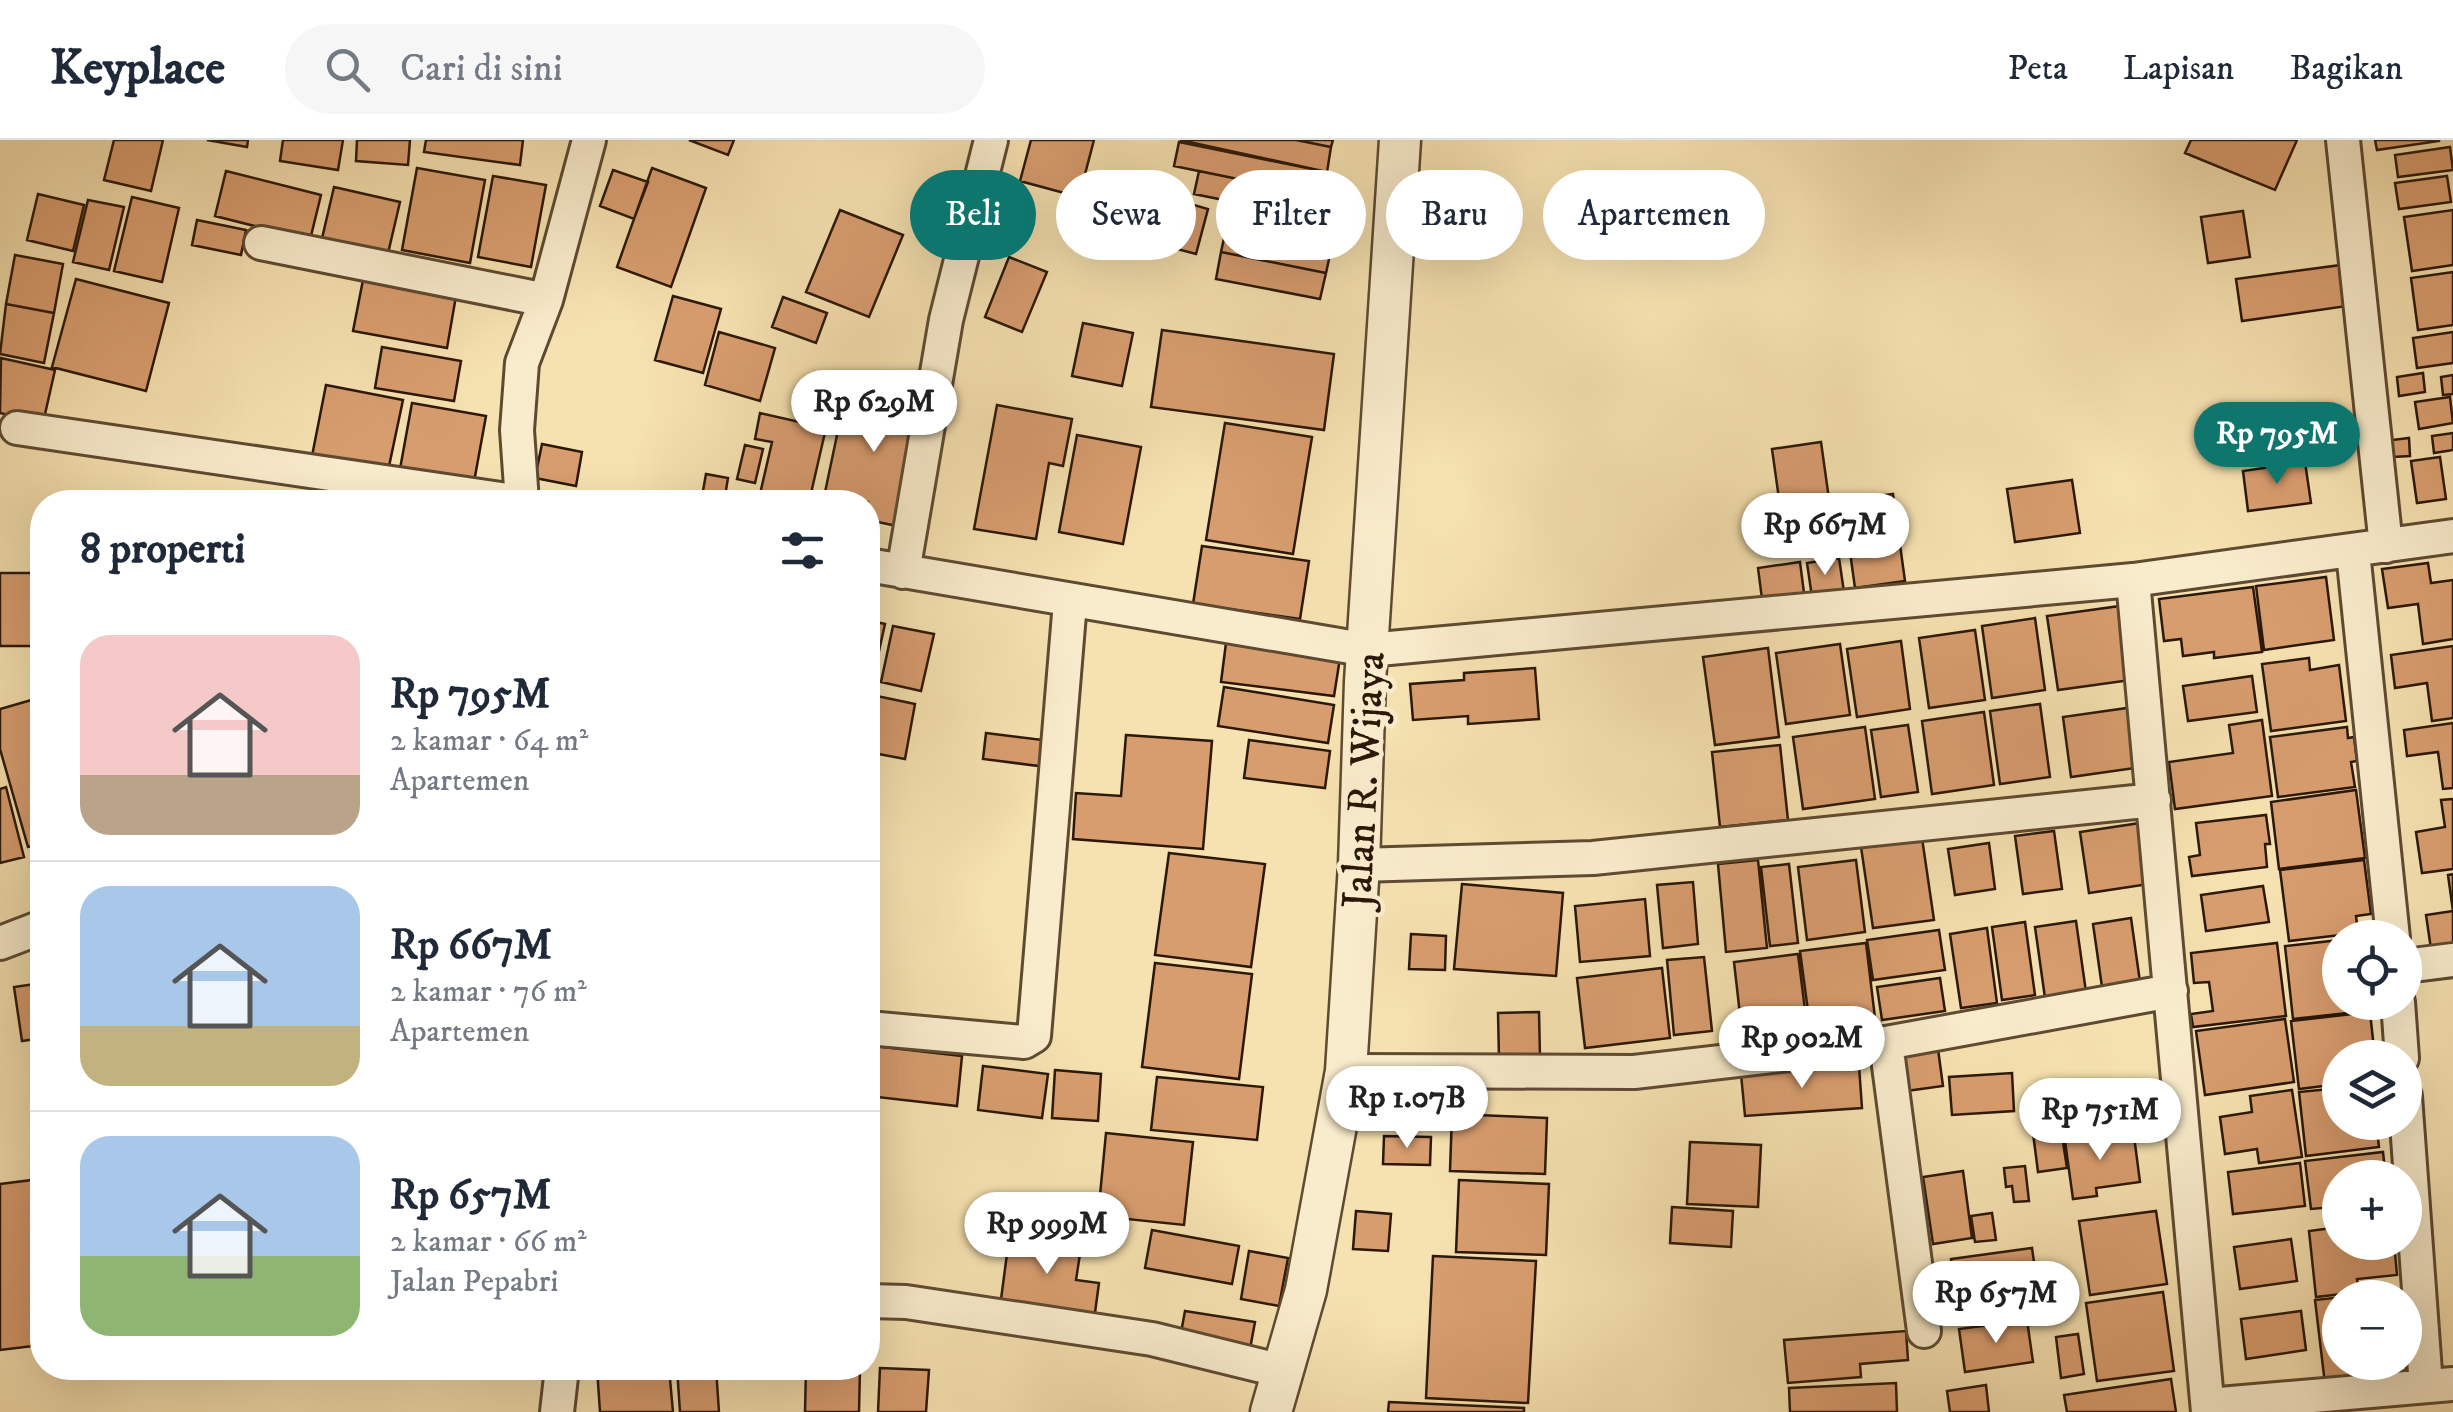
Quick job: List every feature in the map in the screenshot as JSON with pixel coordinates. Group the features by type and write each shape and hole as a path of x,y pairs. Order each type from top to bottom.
{"street":[{"path":"521,490 517,430 522,363 546,300 589,140"},
{"path":"903,572 946,320 992,140"},
{"name":"Jalan R. Wijaya","path":"1271,1412 1306,1290 1346,1072 1400,140"},
{"path":"2343,140 2386,546"},
{"path":"261,243 546,300"},
{"path":"17,428 440,490"},
{"path":"880,568 1368,650 2133,580 2453,536"},
{"path":"2353,552 2391,920"},
{"path":"2133,580 2208,1408 2439,1385 2410,1140"},
{"path":"880,1029 1024,1042 1034,1036 1070,602"},
{"path":"1360,865 1594,858 2154,800"},
{"path":"0,942 30,931"},
{"path":"2422,964 2453,960"},
{"path":"1346,1072 1634,1072 1886,1043 2171,991"},
{"path":"1886,1043 1924,1332"},
{"path":"880,1301 1152,1338 1282,1371"},
{"path":"557,1412 561,1380"}],"building":[{"path":"114,140 163,140 151,191 104,180"},
{"path":"207,140 248,140 247,147"},
{"path":"283,140 343,140 338,170 280,161"},
{"path":"357,140 410,140 408,165 356,161"},
{"path":"426,140 523,140 520,165 424,152"},
{"path":"689,140 734,140 728,155"},
{"path":"1031,140 1094,140 1086,170 1056,170 1056,191 1036,185 1036,170 1023,170"},
{"path":"1180,140 1296,140 1331,147 1327,170"},
{"path":"1296,140 1333,140 1331,147"},
{"path":"2191,140 2297,140 2275,190 2185,153"},
{"path":"2375,140 2439,140 2439,141 2377,150"},
{"path":"1179,142 1317,170 1216,170 1216,175 1174,166"},
{"path":"2450,147 2453,170 2398,177 2395,155"},
{"path":"417,168 485,180 470,263 402,250"},
{"path":"652,168 706,188 671,287 617,267"},
{"path":"613,170 648,182 634,219 600,206"},
{"path":"226,171 321,195 310,240 215,216"},
{"path":"1199,171 1216,174 1216,198 1196,194"},
{"path":"493,176 546,185 531,267 478,257"},
{"path":"2447,176 2451,202 2399,209 2395,183"},
{"path":"334,187 400,202 386,262 320,247"},
{"path":"38,194 84,205 73,251 27,240"},
{"path":"132,197 179,208 162,282 114,271"},
{"path":"88,200 124,207 109,270 73,262"},
{"path":"1196,206 1208,209 1196,254"},
{"path":"840,210 903,235 869,317 806,292"},
{"path":"2453,210 2453,265 2412,271 2404,217"},
{"path":"2243,211 2250,257 2208,263 2201,217"},
{"path":"197,220 246,230 241,255 192,245"},
{"path":"15,255 63,264 54,313 6,304"},
{"path":"1008,260 1047,272 1022,332 985,317"},
{"path":"1220,260 1261,260 1326,273 1320,299 1216,279"},
{"path":"1261,260 1329,260 1326,273"},
{"path":"2341,265 2347,306 2242,321 2236,279"},
{"path":"2453,272 2453,325 2418,330 2411,278"},
{"path":"76,279 169,303 146,391 52,367"},
{"path":"363,280 456,296 447,348 353,331"},
{"path":"673,296 721,309 703,373 655,360"},
{"path":"783,297 827,313 816,343 772,327"},
{"path":"6,304 54,313 44,363 0,354"},
{"path":"1083,323 1133,333 1122,386 1072,376"},
{"path":"1162,330 1334,354 1324,430 1151,407"},
{"path":"719,332 775,348 760,401 705,385"},
{"path":"2453,332 2453,363 2417,368 2413,338"},
{"path":"382,347 461,361 454,401 375,388"},
{"path":"1,358 55,370 43,423 0,413"},
{"path":"2423,373 2425,392 2399,396 2397,377"},
{"path":"2453,375 2453,394 2443,395 2441,377"},
{"path":"326,385 403,400 388,471 312,456"},
{"path":"846,392 923,407 897,526 880,522 880,490 826,490"},
{"path":"2450,397 2453,423 2419,429 2415,402"},
{"path":"412,403 486,416 474,482 400,469"},
{"path":"997,405 1072,419 1063,466 1049,463 1036,539 974,529"},
{"path":"760,413 826,428 812,490 761,490 772,442 755,439"},
{"path":"1225,423 1312,437 1293,554 1206,540"},
{"path":"2453,433 2453,450 2434,453 2432,436"},
{"path":"1077,435 1141,447 1123,544 1059,532"},
{"path":"2409,438 2410,456 2393,457 2392,440"},
{"path":"1821,442 1836,549 1787,556 1772,449"},
{"path":"542,444 582,452 576,486 535,478"},
{"path":"745,445 763,449 755,483 737,479"},
{"path":"2440,457 2446,499 2417,503 2411,461"},
{"path":"2305,462 2311,503 2248,511 2243,471"},
{"path":"706,474 728,478 726,490 703,490"},
{"path":"2072,480 2080,533 2015,542 2007,489"},
{"path":"1893,494 1905,581 1855,588 1843,501"},
{"path":"1202,546 1309,561 1300,619 1193,604"},
{"path":"1839,558 1844,592 1812,597 1807,563"},
{"path":"1800,562 1804,593 1762,599 1758,568"},
{"path":"2428,563 2431,583 2453,580 2453,639 2423,644 2418,604 2388,608 2382,569"},
{"path":"0,573 30,573 30,646 0,646"},
{"path":"2326,577 2334,640 2264,650 2256,586"},
{"path":"2253,587 2262,652 2214,658 2214,652 2183,656 2181,639 2164,641 2159,599"},
{"path":"2120,606 2131,680 2058,690 2047,616"},
{"path":"2035,618 2045,690 1992,698 1982,626"},
{"path":"893,626 934,634 921,691 881,682"},
{"path":"1975,630 1985,700 1929,708 1919,638"},
{"path":"1901,641 1910,709 1857,717 1847,649"},
{"path":"1226,643 1340,658 1334,696 1221,682"},
{"path":"1840,644 1850,715 1786,724 1776,653"},
{"path":"2453,646 2453,718 2432,721 2427,683 2395,688 2391,655"},
{"path":"1768,648 1779,737 1715,745 1703,657"},
{"path":"2309,658 2310,670 2339,665 2346,721 2271,731 2262,664"},
{"path":"1535,668 1539,719 1468,724 1468,716 1413,720 1410,684 1464,680 1464,673"},
{"path":"2252,676 2257,712 2188,721 2183,686"},
{"path":"1224,687 1334,705 1328,743 1218,726"},
{"path":"880,697 915,704 905,759 880,754"},
{"path":"30,700 28,847 0,749 0,709"},
{"path":"2040,704 2050,777 2000,784 1990,711"},
{"path":"2134,707 2142,767 2071,777 2063,717"},
{"path":"1984,712 1994,785 1932,794 1922,721"},
{"path":"2262,720 2272,796 2175,809 2169,762 2233,753 2229,725"},
{"path":"2453,723 2453,788 2443,789 2438,752 2407,756 2404,730"},
{"path":"1908,725 1918,792 1881,797 1871,730"},
{"path":"1865,727 1875,799 1803,809 1793,737"},
{"path":"2347,727 2348,738 2354,737 2357,761 2351,762 2355,787 2278,797 2270,737"},
{"path":"986,733 1043,740 1039,766 983,759"},
{"path":"1126,735 1212,741 1203,849 1073,839 1076,793 1121,796"},
{"path":"1249,740 1330,751 1325,788 1244,778"},
{"path":"1780,745 1788,820 1720,827 1712,752"},
{"path":"6,787 24,857 0,863 0,789"},
{"path":"2356,790 2365,858 2279,869 2271,802"},
{"path":"2453,799 2453,869 2422,873 2416,832 2445,827 2441,800"},
{"path":"2266,815 2270,844 2265,844 2267,867 2192,876 2189,857 2200,855 2196,823"},
{"path":"2140,823 2149,884 2089,893 2080,832"},
{"path":"2054,831 2062,889 2023,894 2015,836"},
{"path":"1922,838 1934,920 1873,928 1861,847"},
{"path":"1989,843 1995,889 1955,895 1948,849"},
{"path":"1169,853 1265,864 1251,967 1155,955"},
{"path":"1758,860 1767,948 1726,952 1718,864"},
{"path":"1856,860 1865,932 1807,940 1798,867"},
{"path":"2364,860 2371,914 2356,916 2356,920 2322,920 2322,937 2289,941 2280,870"},
{"path":"1789,864 1798,943 1770,946 1761,867"},
{"path":"2453,874 2453,911 2448,875"},
{"path":"1693,882 1698,944 1663,948 1657,885"},
{"path":"1462,884 1563,893 1556,976 1454,969"},
{"path":"2263,886 2269,922 2206,931 2201,895"},
{"path":"1645,899 1650,956 1580,962 1575,906"},
{"path":"2453,911 2453,945 2431,949 2426,915"},
{"path":"2131,918 2140,982 2102,987 2093,924"},
{"path":"2076,921 2086,992 2045,998 2035,927"},
{"path":"2025,922 2035,995 2002,1000 1992,927"},
{"path":"1987,928 1997,1003 1961,1008 1950,934"},
{"path":"1939,930 1945,970 1873,980 1867,940"},
{"path":"1411,934 1446,936 1445,970 1409,969"},
{"path":"2322,942 2322,1016 2293,1019 2285,946"},
{"path":"1866,943 1875,1018 1810,1026 1800,951"},
{"path":"2277,943 2286,1016 2193,1027 2191,1014 2213,1011 2209,982 2194,983 2191,953"},
{"path":"1798,954 1808,1034 1743,1041 1734,962"},
{"path":"1704,957 1712,1031 1674,1035 1667,960"},
{"path":"1155,963 1252,974 1239,1079 1142,1067"},
{"path":"1662,968 1670,1038 1585,1048 1577,978"},
{"path":"1940,978 1945,1011 1882,1020 1877,987"},
{"path":"30,985 30,1040 22,1041 14,987"},
{"path":"1539,1012 1540,1057 1499,1058 1498,1013"},
{"path":"2322,1017 2371,1020 2373,1040 2322,1040 2322,1086 2299,1089 2291,1021"},
{"path":"2285,1019 2294,1082 2205,1095 2196,1031"},
{"path":"880,1047 962,1056 957,1106 880,1097"},
{"path":"1938,1049 1943,1086 1906,1091 1901,1054"},
{"path":"983,1066 1048,1074 1042,1118 978,1110"},
{"path":"1859,1066 1862,1108 1745,1116 1741,1074"},
{"path":"1055,1070 1101,1074 1098,1121 1052,1118"},
{"path":"2012,1073 2014,1111 1952,1115 1949,1077"},
{"path":"1157,1077 1263,1087 1257,1140 1151,1130"},
{"path":"2292,1090 2302,1157 2259,1163 2257,1149 2225,1154 2220,1117 2252,1112 2250,1096"},
{"path":"2322,1090 2322,1140 2378,1140 2379,1147 2306,1156 2299,1092"},
{"path":"1452,1114 1547,1118 1545,1174 1450,1171"},
{"path":"2061,1129 2067,1168 2038,1172 2033,1133"},
{"path":"2087,1131 2089,1142 2134,1136 2140,1182 2096,1188 2097,1196 2073,1199 2064,1134"},
{"path":"1106,1133 1193,1142 1184,1225 1098,1216"},
{"path":"1384,1136 1431,1137 1430,1165 1383,1164"},
{"path":"1690,1142 1761,1145 1758,1207 1687,1204"},
{"path":"2383,1152 2384,1160 2322,1160 2322,1208 2311,1209 2305,1161"},
{"path":"2300,1163 2305,1206 2233,1214 2228,1172"},
{"path":"2025,1166 2029,1201 2014,1202 2012,1186 2006,1187 2004,1168"},
{"path":"1963,1171 1972,1238 1933,1244 1923,1177"},
{"path":"30,1180 30,1346 0,1350 0,1184"},
{"path":"1459,1180 1549,1184 1546,1255 1456,1252"},
{"path":"1672,1207 1733,1211 1731,1247 1670,1243"},
{"path":"1356,1211 1391,1214 1388,1251 1353,1249"},
{"path":"2156,1211 2167,1284 2090,1295 2079,1221"},
{"path":"1992,1213 1996,1240 1975,1242 1971,1216"},
{"path":"2322,1229 2322,1260 2396,1260 2397,1275 2322,1280 2322,1296 2316,1297 2309,1231"},
{"path":"1152,1230 1239,1246 1232,1284 1145,1268"},
{"path":"1010,1231 1082,1241 1076,1280 1099,1283 1094,1320 1000,1307"},
{"path":"2291,1239 2297,1281 2240,1289 2234,1247"},
{"path":"2032,1248 2038,1290 1957,1301 1951,1259"},
{"path":"1249,1251 1288,1258 1279,1306 1241,1299"},
{"path":"1433,1256 1536,1261 1528,1403 1426,1398"},
{"path":"2038,1292 2041,1312 1988,1320 1985,1299"},
{"path":"2163,1292 2174,1371 2097,1381 2086,1303"},
{"path":"2322,1299 2322,1359 2315,1300"},
{"path":"1185,1311 1255,1322 1250,1349 1180,1338"},
{"path":"2301,1311 2306,1350 2246,1359 2241,1319"},
{"path":"2027,1320 2033,1362 1965,1372 1959,1329"},
{"path":"1906,1331 1908,1360 1860,1364 1861,1377 1788,1383 1784,1340"},
{"path":"2078,1334 2084,1374 2061,1378 2056,1337"},
{"path":"880,1368 929,1370 926,1412 878,1412"},
{"path":"2171,1379 2176,1412 2067,1412 2064,1395"},
{"path":"598,1380 670,1380 673,1412 600,1412"},
{"path":"678,1380 717,1380 719,1412 680,1412"},
{"path":"806,1380 860,1380 859,1412 805,1412"},
{"path":"2325,1380 2358,1380 2325,1384"},
{"path":"1896,1383 1897,1412 1790,1412 1789,1388"},
{"path":"1986,1385 1989,1412 1950,1412 1947,1391"},
{"path":"1389,1402 1524,1408 1524,1412 1388,1412"}]}
